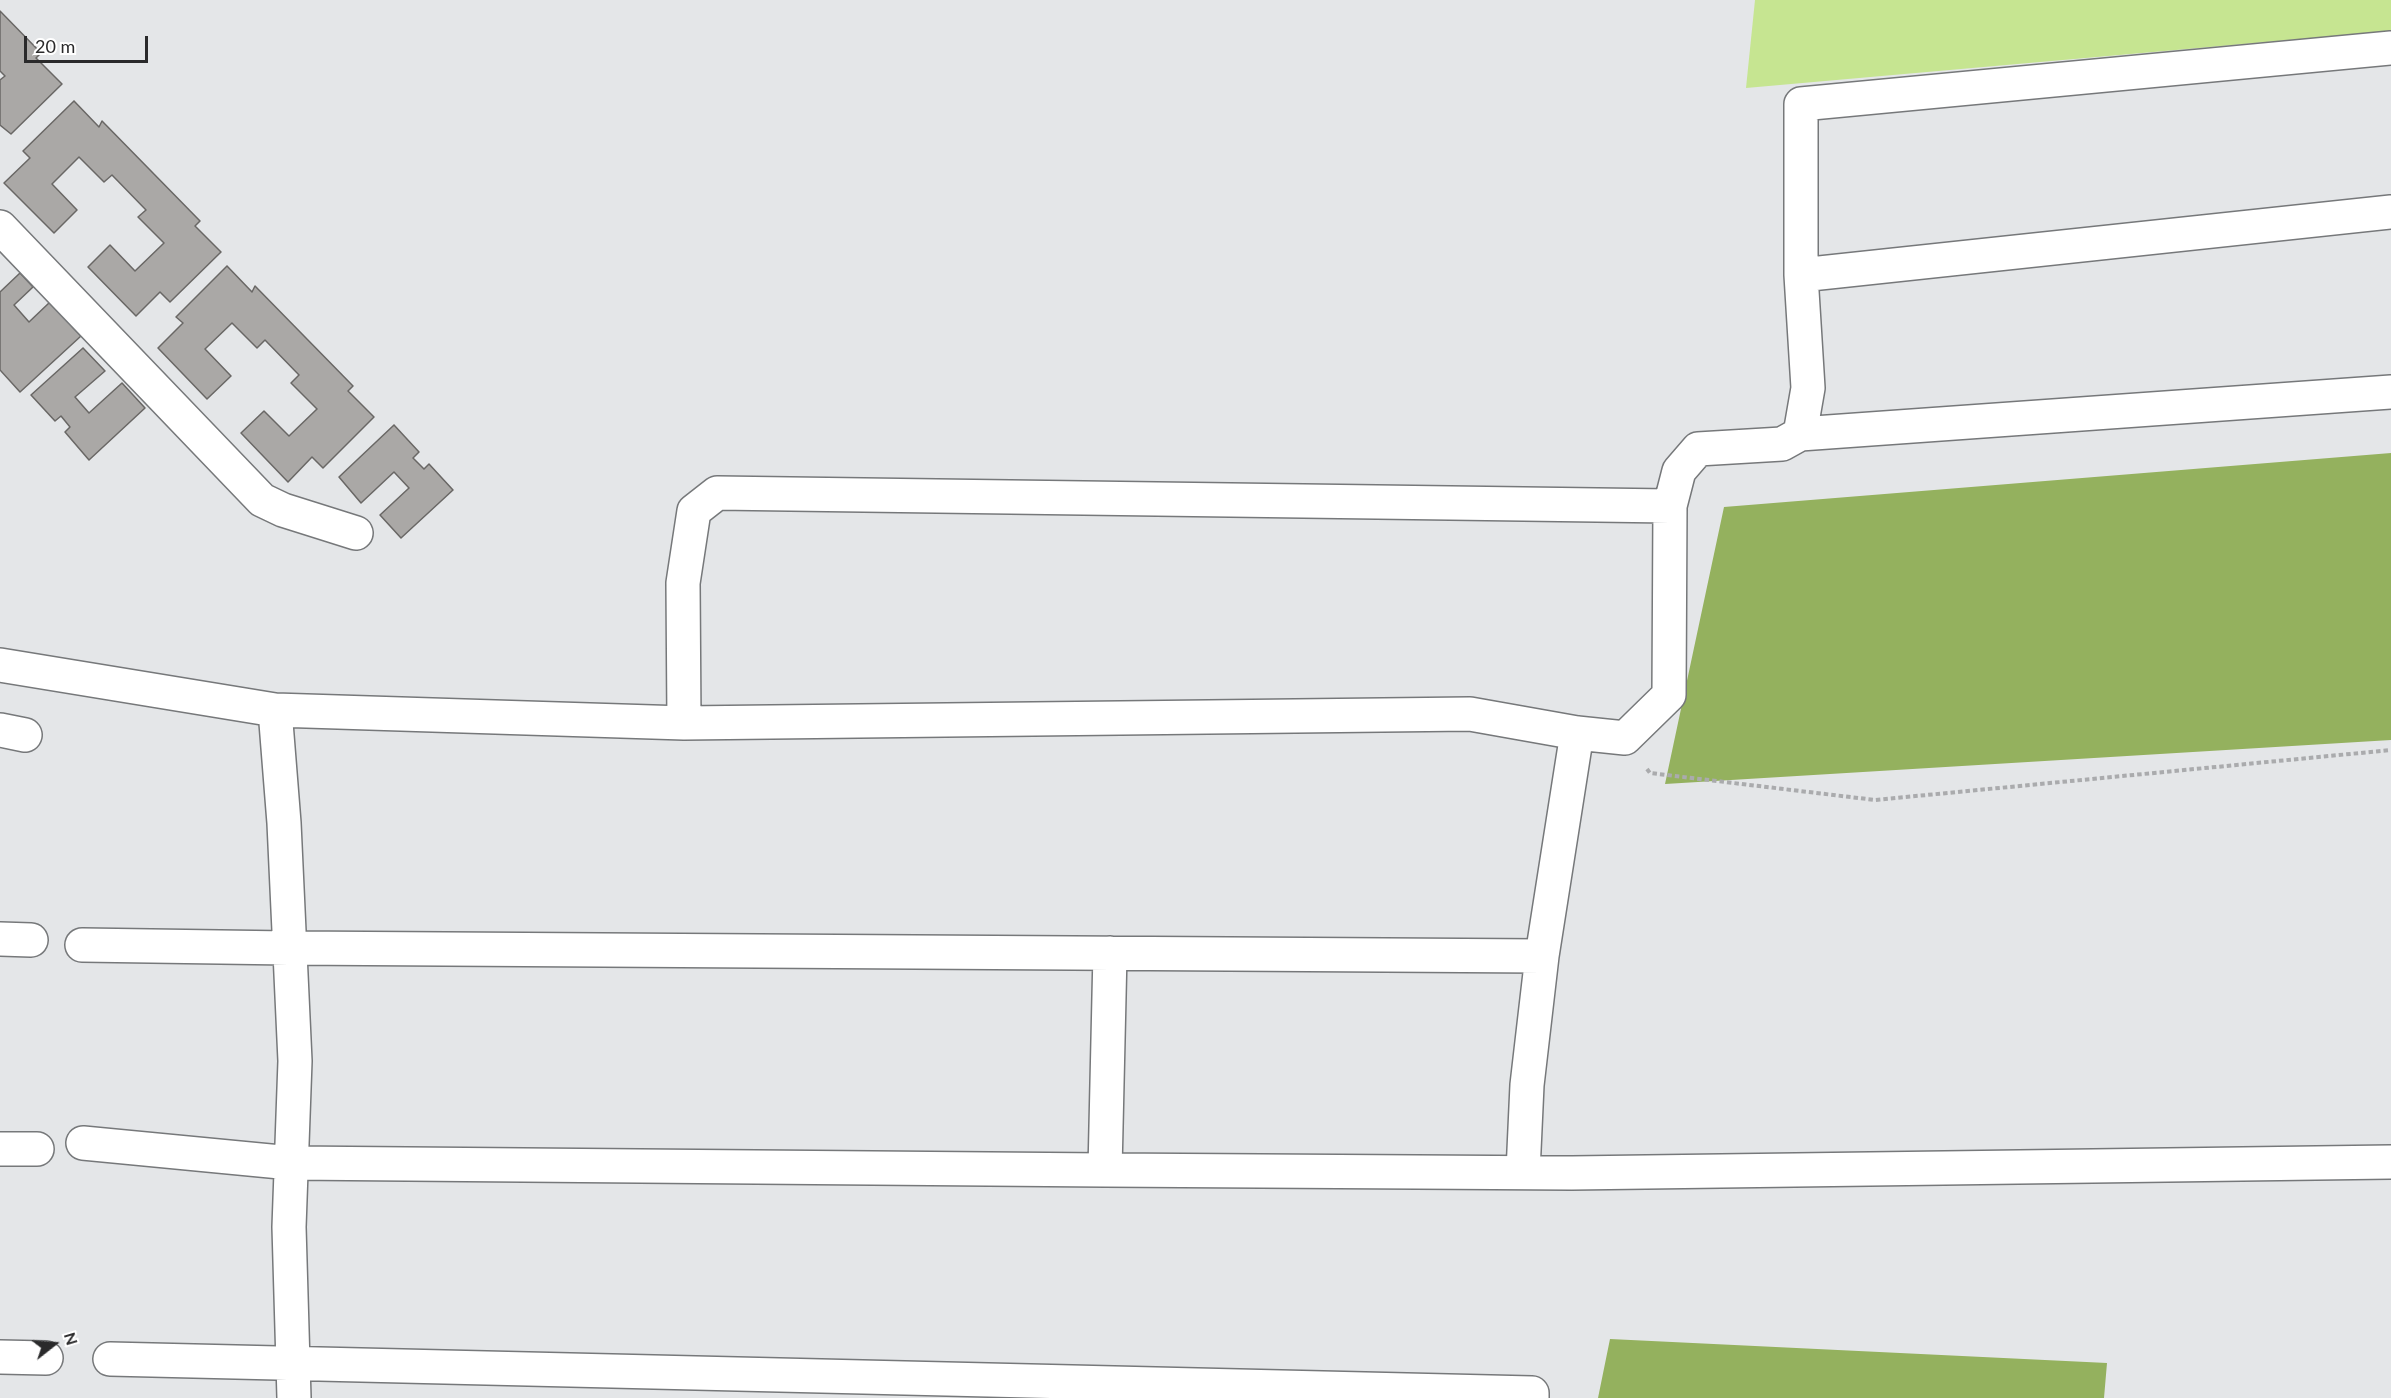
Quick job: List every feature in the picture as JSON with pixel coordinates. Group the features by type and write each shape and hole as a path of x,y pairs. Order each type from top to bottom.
{"street":[{"path":"1800,434 1808,387 1802,275 1801,104 2391,48"},
{"path":"1802,275 2391,212"},
{"path":"0,227 262,500 283,510 356,533"},
{"path":"0,665 275,710 684,723 1470,714 1576,733 1625,738 1669,695 1670,506 1679,471 1698,449 1782,444 1800,434 2391,392"},
{"path":"684,723 685,572 694,511 717,493 1670,506"},
{"path":"275,710 284,823 295,1061 289,1227 294,1398"},
{"path":"1523,1173 1527,1085 1542,956 1576,733"},
{"path":"82,945 1542,956"},
{"path":"1105,1170 1110,953"},
{"path":"82,1143 291,1162 1105,1170 1523,1173 2391,1162"},
{"path":"0,1149 37,1149"},
{"path":"0,1357 46,1358"},
{"path":"110,1359 1532,1393 1532,1398"}],"path":[{"path":"1625,738 1650,772 1875,800 2391,750"}],"green space":[{"path":"1755,0 2391,0 2391,31 1746,88"},
{"path":"2391,453 2391,740 1665,784 1724,507"},
{"path":"1610,1339 2107,1363 2104,1398 1598,1398"}],"building":[{"path":"0,11 41,53 36,58 62,84 11,134 0,125 0,80 5,76 0,71"},
{"path":"74,101 99,127 102,121 200,221 195,226 221,252 170,302 160,292 136,316 88,267 110,245 135,271 164,243 138,217 146,210 112,175 104,182 79,157 52,184 77,210 54,233 4,183 30,158 23,151"},
{"path":"227,266 252,292 255,286 353,386 348,391 374,417 323,468 312,457 288,482 241,433 264,411 289,436 317,409 291,383 299,375 265,340 257,348 232,323 205,349 231,376 207,399 158,348 183,323 176,317"},
{"path":"20,273 33,287 14,305 29,322 50,302 81,336 20,392 0,370 0,292"},
{"path":"83,348 105,371 75,397 89,413 122,383 145,408 89,460 65,432 70,427 61,416 55,421 31,395"},
{"path":"394,425 419,452 413,458 424,469 429,464 453,490 401,538 380,515 409,488 394,472 361,503 339,477"}]}
